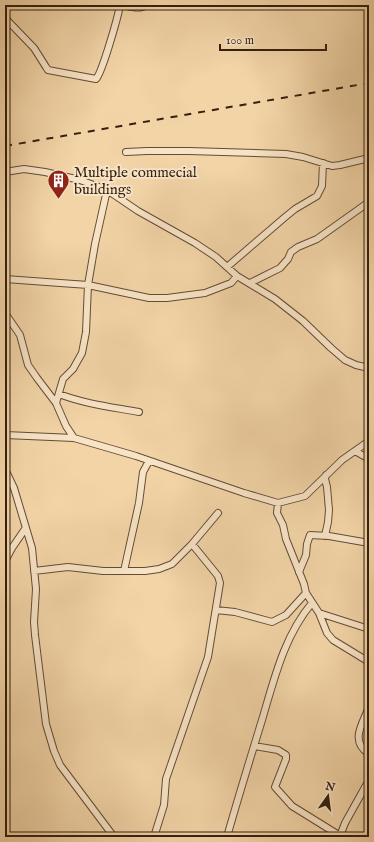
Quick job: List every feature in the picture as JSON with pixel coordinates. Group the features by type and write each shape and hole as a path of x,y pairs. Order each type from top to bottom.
{"street":[{"path":"5,14 7,20 34,48 48,70 96,79 98,78 121,5 143,8 146,5"},
{"path":"126,152 189,151 278,154 303,157 332,166 369,158"},
{"path":"228,267 295,209 317,196 322,186 323,163"},
{"path":"5,172 24,169 46,172 80,180 107,190 138,211 195,243 228,267 237,276 276,299 303,321 345,360 356,365 369,368"},
{"path":"56,403 63,379 73,369 82,353 86,332 88,285 107,190"},
{"path":"250,283 280,268 288,259 291,252 298,247 317,239 369,202"},
{"path":"5,279 88,285 149,298 167,298 205,293 231,284 237,276"},
{"path":"5,313 20,335 28,365 56,403 66,426 74,438"},
{"path":"59,394 87,403 139,412"},
{"path":"5,435 74,438 136,456 236,491 278,503 305,496 342,460 369,441"},
{"path":"355,451 369,459"},
{"path":"124,571 139,502 143,472 149,461"},
{"path":"5,469 14,488 25,529 32,548 36,589 34,622 35,635 46,724 60,766 114,837"},
{"path":"325,536 329,510 325,479 326,475"},
{"path":"278,503 277,513 283,525 286,539 298,572 306,592 319,613 327,633 333,640 369,662"},
{"path":"34,570 68,567 103,571 145,571 168,566 172,564 192,544 218,513"},
{"path":"5,561 25,529"},
{"path":"298,572 306,555 310,535 369,543"},
{"path":"154,837 164,805 166,779 208,657 220,583 219,578 192,544"},
{"path":"216,610 235,612 272,622 286,615 306,592"},
{"path":"227,837 277,672 288,642 300,620 312,603"},
{"path":"319,613 369,629"},
{"path":"369,707 361,727 358,744 369,754"},
{"path":"254,746 278,750 286,755 275,787 292,806 341,837 345,823 369,780"}],"railway":[{"path":"5,146 369,83"}],"place":[{"name":"Multiple commecial buildings","path":"59,200"}]}
